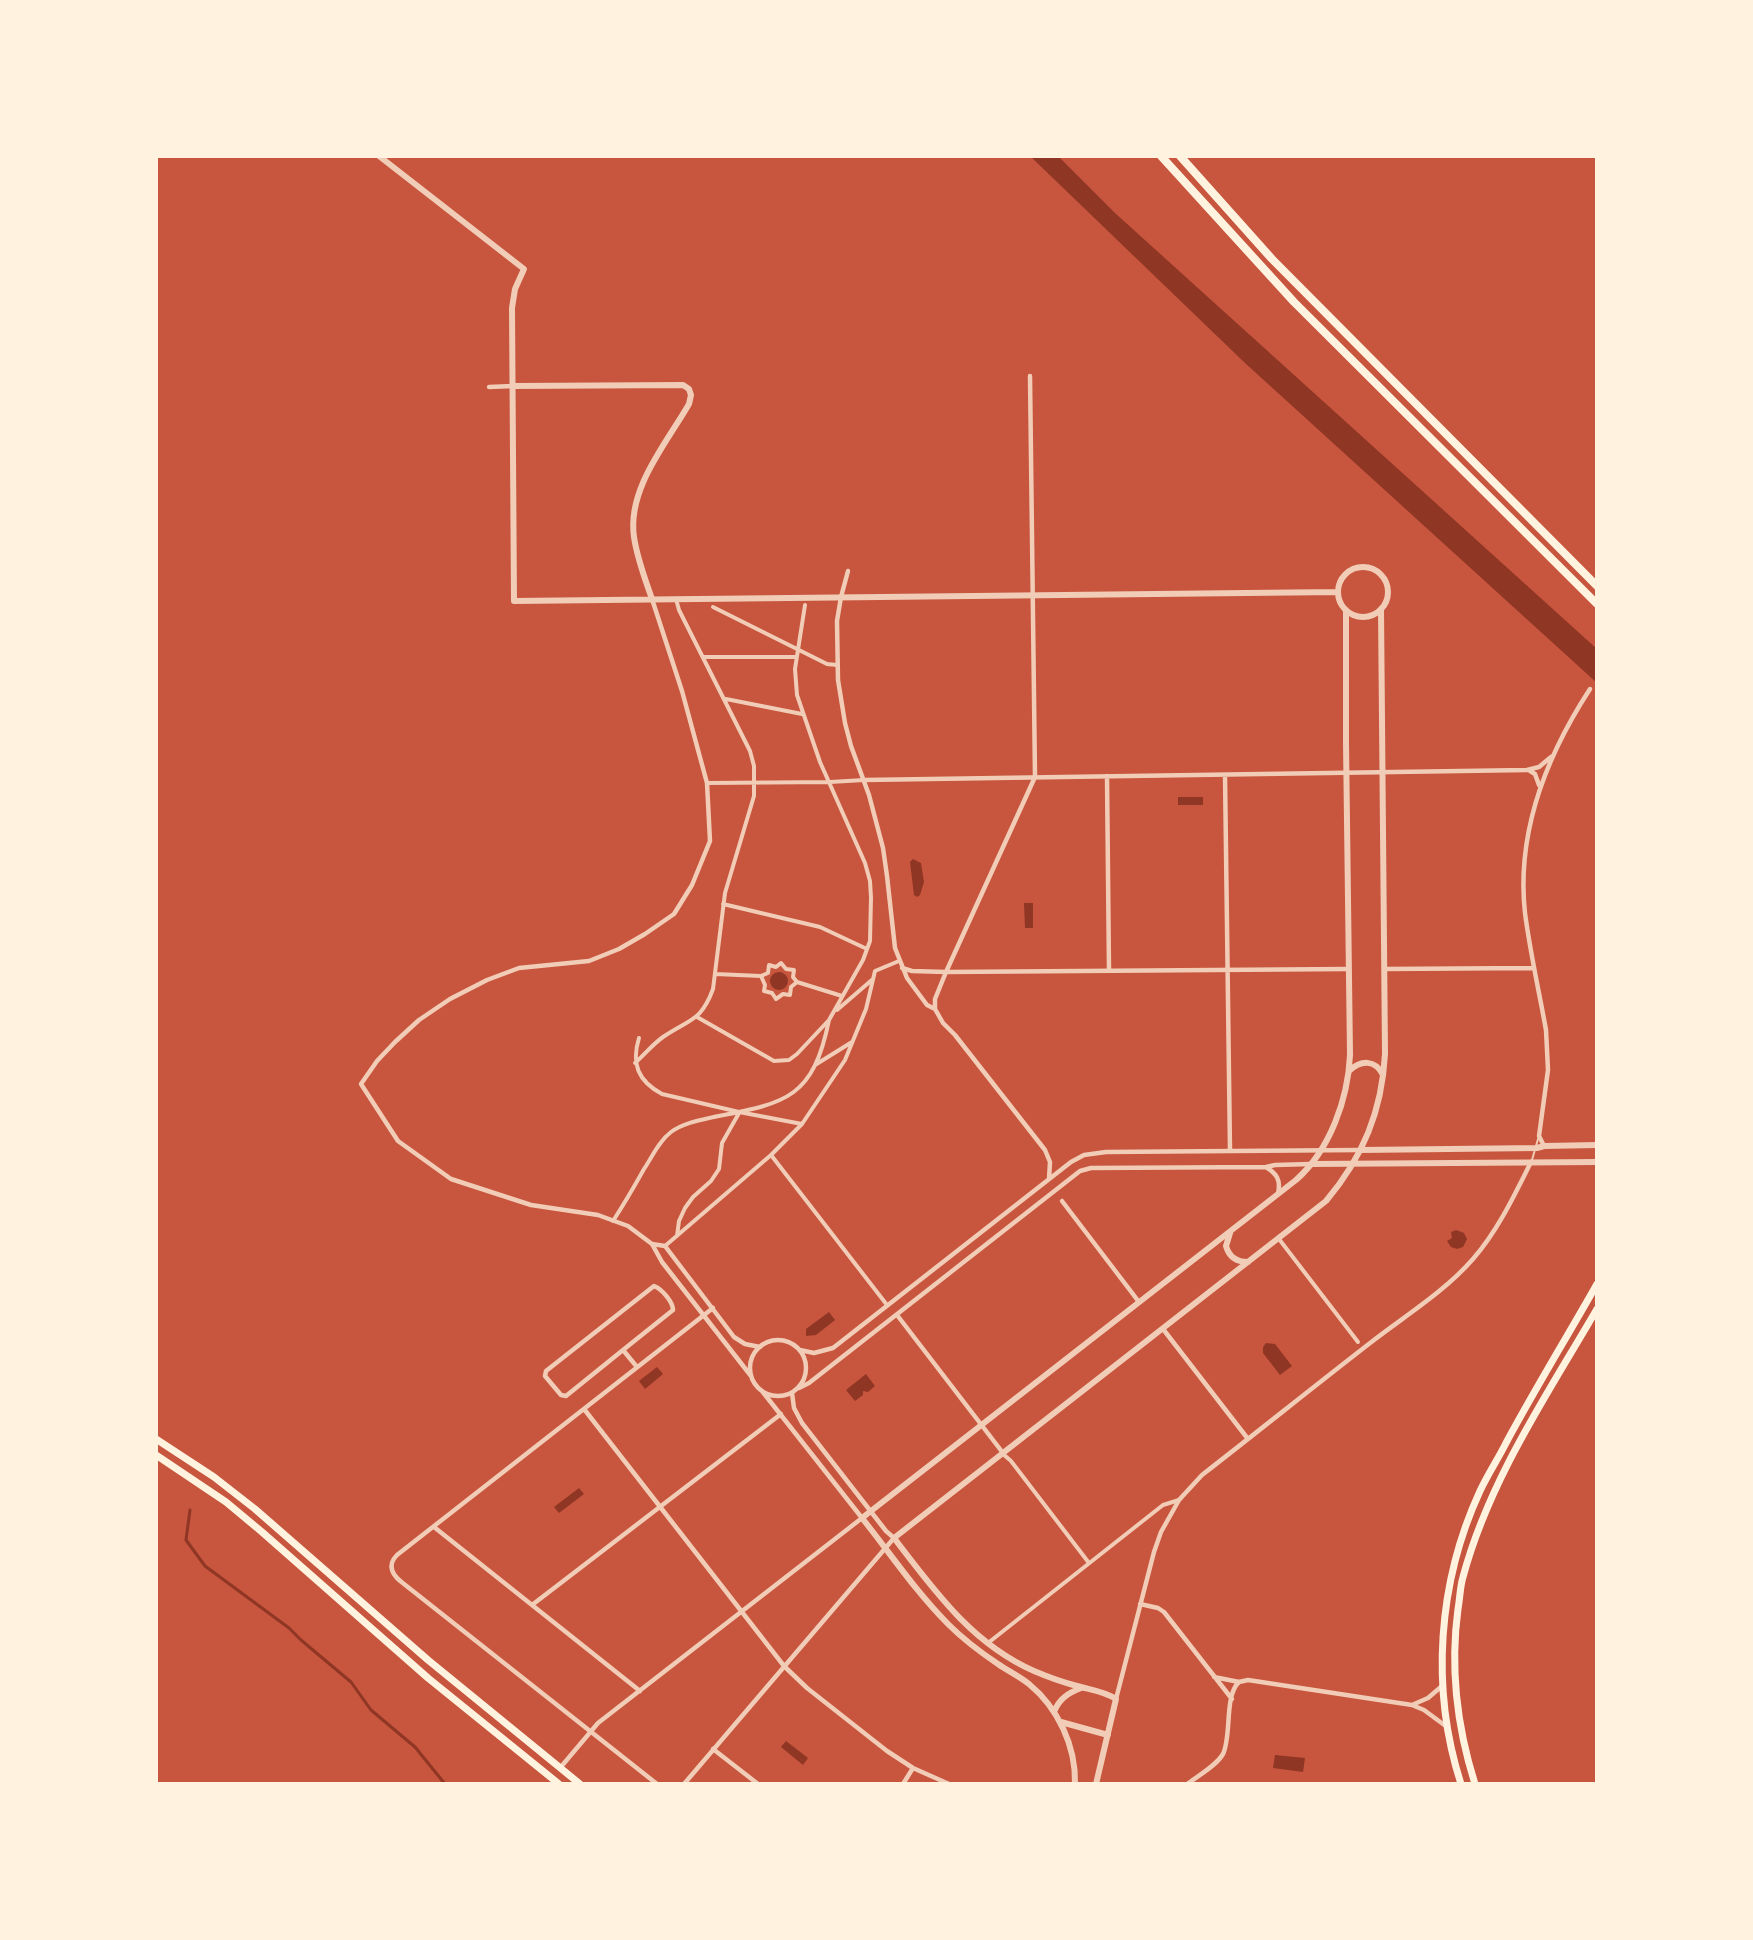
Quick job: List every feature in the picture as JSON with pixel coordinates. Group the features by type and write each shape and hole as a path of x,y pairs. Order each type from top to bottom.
{"highway":[{"path":"1161,156 1294,302 1597,604"},
{"path":"1180,156 1288,276 1597,586"}],"main road":[{"path":"1461,1784 1447,1727 1442,1686 1442,1640 1450,1579 1462,1538 1480,1491 1597,1284"},
{"path":"1475,1784 1465,1753 1455,1687 1456,1625 1462,1579 1492,1496 1520,1442 1597,1309"},
{"path":"156,1439 214,1477 255,1509 428,1660 580,1784"},
{"path":"156,1455 226,1503 262,1532 428,1678 559,1784"}],"street":[{"path":"379,156 524,269 515,289 512,308 514,602 676,598 1338,592"},
{"path":"934,1009 936,996 946,972 1035,777 1030,376"},
{"path":"489,387 683,385 691,392 689,404 643,482 635,505 633,523 635,544 685,702 707,783 710,841 692,885 674,914 620,949 590,961 519,968 487,980 450,999 419,1020 395,1042 377,1061 361,1084 398,1141 451,1179 531,1205 598,1215 628,1226 652,1244 662,1262 934,1609 978,1650 1028,1683 1054,1712 1068,1739 1075,1784"},
{"path":"684,1784 885,1546 1326,1201 1354,1163 1369,1135 1376,1114 1383,1076 1385,1033 1381,609 1387,598 1387,586 1381,576 1370,568 1358,568 1341,580 1338,592 1346,610 1364,617 1381,609"},
{"path":"848,571 837,621 837,664 845,723 883,848 893,938 899,961 905,975 921,998 934,1009 1045,1150 1050,1162 1049,1179"},
{"path":"635,1063 663,1037 698,1017 709,1001 713,989 723,904 754,796 754,766 750,751 676,598"},
{"path":"806,605 796,657 794,682 802,714 852,830 870,881 870,941 863,960 835,1012"},
{"path":"712,607 827,664 837,664"},
{"path":"560,1768 590,1731 1299,1178 1320,1151 1342,1104 1349,1071 1350,1052 1346,610"},
{"path":"704,657 796,657"},
{"path":"1545,1146 1539,1136 1546,1089 1548,1048 1529,941 1523,890 1527,842 1539,788 1551,757 1590,688"},
{"path":"725,698 802,714"},
{"path":"707,783 1527,770 1539,767 1551,757"},
{"path":"1527,770 1535,774 1539,780 1539,788"},
{"path":"1225,774 1230,1150"},
{"path":"1107,776 1109,970"},
{"path":"723,904 820,927 867,949"},
{"path":"665,1246 771,1155 802,1124 845,1060 866,1009 875,971 899,961"},
{"path":"715,974 761,976 768,973 769,965 776,967 781,963 786,969 794,970 793,977 797,982 842,996"},
{"path":"902,968 912,971 946,972 1348,969"},
{"path":"1384,969 1534,968"},
{"path":"761,976 765,985 764,991 772,993 776,999 783,994 790,995 791,987 797,982"},
{"path":"698,1017 774,1062 789,1060 835,1012 873,979"},
{"path":"613,1221 659,1145 670,1132 698,1121 776,1102 788,1097 802,1086 815,1066 829,1020"},
{"path":"639,1038 635,1063 645,1082 652,1089 662,1094 739,1112 802,1124"},
{"path":"815,1066 853,1042"},
{"path":"1349,1071 1357,1064 1369,1062 1378,1067 1383,1076"},
{"path":"676,1237 679,1221 685,1208 693,1197 711,1181 719,1169 722,1143 739,1112"},
{"path":"751,1376 751,1363 755,1352 773,1341 788,1342 800,1350 814,1353 833,1348 1049,1179 1077,1158 1091,1153 1537,1148 1597,1145"},
{"path":"771,1155 887,1305"},
{"path":"1096,1784 1156,1545 1179,1500 1202,1474 1460,1274 1500,1223 1531,1162"},
{"path":"762,1391 774,1396 786,1395 809,1383 1080,1171 1088,1168 1266,1167 1354,1163 1597,1162"},
{"path":"1266,1167 1278,1177 1280,1185 1278,1194"},
{"path":"1062,1201 1139,1302"},
{"path":"1230,1232 1226,1246 1230,1255 1239,1261 1248,1262"},
{"path":"1278,1238 1358,1342"},
{"path":"652,1244 665,1246 740,1341 760,1347"},
{"path":"654,1286 658,1287 673,1306 673,1310 623,1350 566,1396 561,1395 545,1376 546,1371 654,1286"},
{"path":"657,1784 404,1584 393,1573 391,1567 394,1557 713,1308"},
{"path":"897,1316 1089,1563"},
{"path":"1163,1329 1248,1439"},
{"path":"623,1350 637,1367"},
{"path":"799,1388 806,1369 800,1350"},
{"path":"792,1393 797,1416 952,1612 988,1643 1023,1666 1081,1688 1105,1692 1116,1699"},
{"path":"584,1409 784,1666 807,1688 913,1768 948,1784"},
{"path":"532,1605 781,1414"},
{"path":"988,1643 1163,1505 1179,1500"},
{"path":"434,1527 640,1691"},
{"path":"1140,1604 1158,1608 1164,1612 1232,1699"},
{"path":"1214,1677 1412,1705 1424,1710 1447,1727"},
{"path":"1187,1784 1215,1762 1224,1751 1234,1688 1239,1682"},
{"path":"1412,1705 1428,1698 1442,1686"},
{"path":"1054,1712 1057,1704 1064,1697 1081,1688"},
{"path":"1060,1722 1108,1735"},
{"path":"713,1749 758,1784"},
{"path":"903,1784 913,1768"}],"lane":[{"path":"1531,1162 1539,1136"}],"shaded area":[{"path":"1030,156 1058,156 1115,213 1597,649 1597,683 1245,363"},
{"path":"1178,797 1203,797 1203,805 1178,805"},
{"path":"913,859 921,863 924,882 920,895 917,897 914,895 910,862"},
{"path":"1024,903 1033,903 1033,928 1025,928"},
{"path":"779,972 785,975 788,981 785,987 779,990 773,987 770,981 773,975"},
{"path":"1456,1230 1464,1233 1467,1239 1463,1247 1457,1249 1451,1247 1447,1241 1452,1238 1451,1232"},
{"path":"829,1312 835,1320 816,1335 806,1336 806,1329"},
{"path":"1266,1343 1275,1344 1292,1366 1280,1375 1263,1353"},
{"path":"657,1367 663,1374 645,1389 639,1381"},
{"path":"866,1374 875,1386 868,1392 863,1391 863,1395 855,1401 846,1390"},
{"path":"579,1488 584,1494 559,1513 554,1507"},
{"path":"786,1741 808,1758 803,1765 781,1747"},
{"path":"1275,1755 1305,1758 1303,1772 1273,1768"}],"waterway":[{"path":"190,1510 186,1540 205,1566 289,1628 351,1682 371,1710 415,1747 445,1784"}]}
